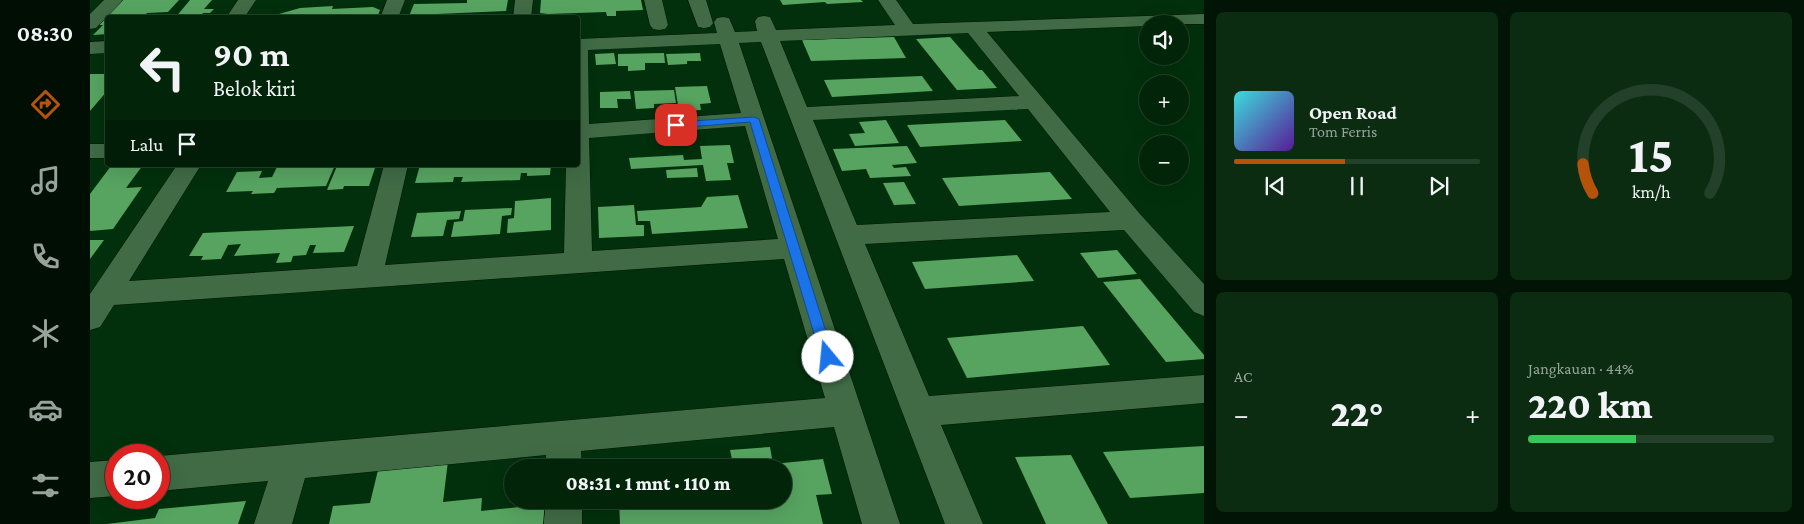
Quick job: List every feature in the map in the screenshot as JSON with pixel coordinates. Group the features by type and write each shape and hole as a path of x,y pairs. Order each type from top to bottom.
{"lane":[{"path":"90,24 114,0"},
{"path":"237,15 247,0"},
{"path":"390,15 396,0"},
{"path":"522,15 524,0"},
{"path":"654,0 659,25"},
{"path":"697,0 718,28 754,119 881,524"},
{"path":"887,0 903,23"},
{"path":"596,27 659,25 766,28 1204,8"},
{"path":"903,23 973,27 1204,19"},
{"path":"973,27 1131,220 1204,304"},
{"path":"580,45 718,28"},
{"path":"766,28 964,524"},
{"path":"90,48 105,47"},
{"path":"90,63 105,62"},
{"path":"799,114 1034,102"},
{"path":"580,132 754,119"},
{"path":"90,152 105,151"},
{"path":"90,318 103,287 188,167"},
{"path":"368,276 395,167"},
{"path":"578,167 578,262"},
{"path":"847,234 1131,220"},
{"path":"103,287 368,276 794,248"},
{"path":"919,412 1204,389"},
{"path":"170,473 292,462 564,452 845,412"},
{"path":"273,524 292,462"},
{"path":"90,480 105,479"},
{"path":"563,524 564,509"}],"building":[{"path":"123,0 179,0 168,12 147,13 145,15 106,15"},
{"path":"190,0 212,0 204,9 214,9 210,13 178,15"},
{"path":"467,0 508,0 506,11 409,15 414,4 467,3"},
{"path":"541,0 641,0 643,10 616,11 616,16 607,16 606,12 548,14 540,13"},
{"path":"780,0 861,0 863,2 783,5"},
{"path":"333,6 332,9 373,7 380,10 378,15 279,15 300,8"},
{"path":"105,16 105,34 93,35 103,25 94,25"},
{"path":"894,37 906,58 811,61 802,40"},
{"path":"950,37 997,88 957,90 916,39"},
{"path":"614,53 616,64 596,65 595,54"},
{"path":"664,53 665,63 645,63 645,70 628,71 628,66 618,66 618,54"},
{"path":"700,53 701,61 687,61 687,64 668,65 666,54"},
{"path":"90,74 105,74 105,94 90,111"},
{"path":"922,76 933,91 832,97 824,80"},
{"path":"707,86 711,103 700,104 701,110 679,111 675,87"},
{"path":"674,90 676,103 654,104 654,108 636,109 634,91"},
{"path":"630,91 631,99 617,99 618,108 600,108 600,92"},
{"path":"886,120 899,143 855,146 849,134 865,133 859,122"},
{"path":"1005,120 1022,141 920,147 907,125"},
{"path":"730,145 734,163 727,163 731,180 706,181 703,165 631,169 629,158 683,155 684,160 702,159 700,146"},
{"path":"907,146 917,163 892,165 894,168 906,167 911,176 870,178 866,169 842,171 833,149"},
{"path":"110,167 142,167 126,188 142,187 113,229 90,231 90,194"},
{"path":"277,167 334,167 326,186 277,188 274,193 251,194 253,191 226,192 237,172 262,171 259,178 272,177"},
{"path":"337,167 375,167 369,186 344,186 343,189 327,190"},
{"path":"419,167 551,167 550,175 527,176 527,173 521,173 520,180 461,182 463,177 454,177 453,182 415,183"},
{"path":"697,168 698,177 667,178 666,170"},
{"path":"1050,172 1072,199 959,206 942,178"},
{"path":"904,182 916,204 894,205 883,183"},
{"path":"738,195 748,228 652,234 650,221 638,221 637,211 701,207 707,197"},
{"path":"551,198 551,230 507,233 508,219 514,218 515,201"},
{"path":"634,205 636,225 644,225 644,236 599,238 598,207"},
{"path":"512,208 511,215 502,216 500,234 451,237 454,222 463,221 465,210"},
{"path":"461,211 459,219 447,220 443,236 411,237 417,213"},
{"path":"354,226 344,252 313,253 316,245 310,245 306,255 293,256 291,262 276,263 280,253 234,256 241,244 228,245 221,259 201,260 203,256 189,256 203,233"},
{"path":"90,240 104,240 90,259"},
{"path":"1117,250 1137,274 1098,278 1080,253"},
{"path":"1017,255 1034,281 925,289 912,262"},
{"path":"1140,279 1204,355 1204,359 1166,362 1103,282"},
{"path":"1083,326 1110,365 967,378 947,338"},
{"path":"1204,446 1204,493 1130,498 1103,452"},
{"path":"770,447 772,459 732,459 730,450"},
{"path":"1071,455 1108,524 1046,524 1015,457"},
{"path":"823,459 832,494 816,495 823,524 620,524 619,509 792,509 792,462"},
{"path":"448,461 443,502 482,498 481,511 504,509 547,509 547,524 329,524 333,506 370,503 379,466"},
{"path":"246,501 238,524 107,524 155,518 159,509"}],"route":[{"path":"676,125 754,119 828,357"}]}
